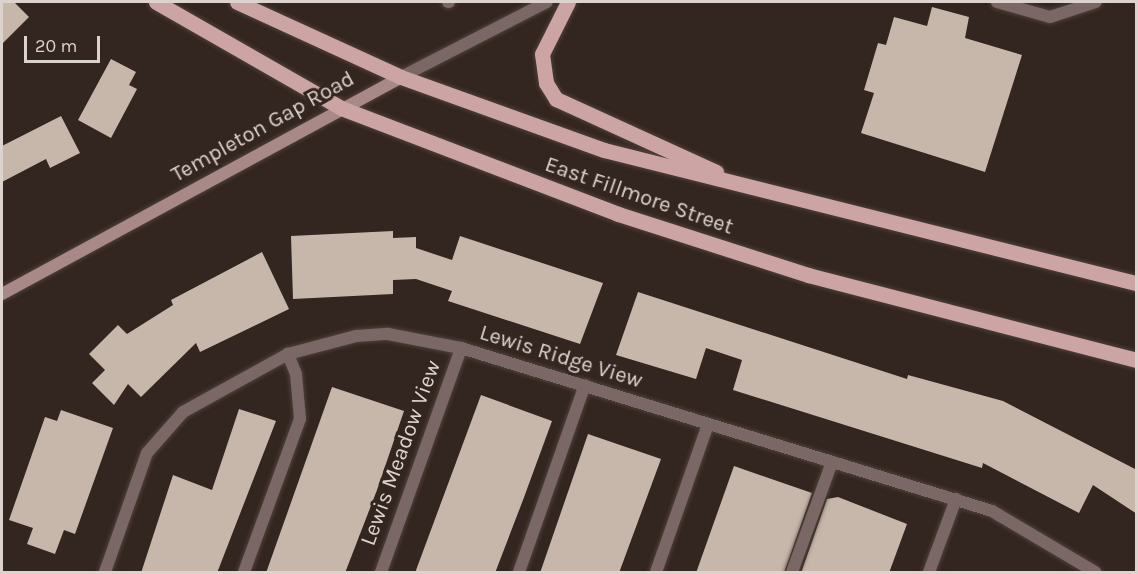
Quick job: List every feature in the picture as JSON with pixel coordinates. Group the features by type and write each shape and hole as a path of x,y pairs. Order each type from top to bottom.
{"main road":[{"name":"East Fillmore Street","path":"156,2 341,108 743,256 1137,360"},
{"name":"East Fillmore Street","path":"237,2 401,77 604,150 1137,283"},
{"path":"568,2 542,54 546,83 556,99 737,183"}],"street":[{"name":"Templeton Gap Road","path":"2,294 341,108 547,2"},
{"path":"997,2 1050,17 1096,2"},
{"name":"Lewis Ridge View","path":"105,573 147,453 161,433 208,395 288,354 356,336 388,334 461,348 956,499 1024,525 1095,573"},
{"name":"Lewis Meadow View","path":"381,573 461,348"},
{"path":"244,573 300,419 298,382 288,354"},
{"path":"519,573 585,385"},
{"path":"656,573 708,424"},
{"path":"792,573 832,462"},
{"path":"929,573 956,499"}],"building":[{"path":"2,2 14,2 29,17 2,44"},
{"path":"932,7 969,17 965,38 1022,55 985,172 861,133 874,93 864,90 878,43 886,45 894,17 927,26"},
{"path":"111,59 136,72 129,85 137,89 111,138 78,120"},
{"path":"61,116 80,153 50,168 46,159 2,182 2,146"},
{"path":"393,231 393,238 416,237 416,248 452,260 460,236 603,283 580,344 448,301 452,291 416,279 393,280 393,294 293,299 291,236"},
{"path":"262,252 289,309 200,352 196,343 141,397 128,384 114,405 92,383 105,370 89,354 118,325 127,334 173,305 171,300"},
{"path":"638,292 907,379 908,375 1003,401 1137,470 1137,514 1093,485 1079,513 983,463 982,468 733,390 742,360 706,348 696,379 616,355"},
{"path":"332,387 404,411 377,490 345,573 266,573"},
{"path":"481,395 552,421 523,500 495,573 415,573"},
{"path":"239,409 276,421 217,573 141,573 173,475 212,490"},
{"path":"61,410 113,428 75,534 64,530 55,554 27,544 33,528 9,520 45,417 57,421"},
{"path":"588,434 661,459 619,573 540,573"},
{"path":"734,466 812,493 784,573 696,573"},
{"path":"838,497 907,524 889,573 801,573 827,499"}]}
